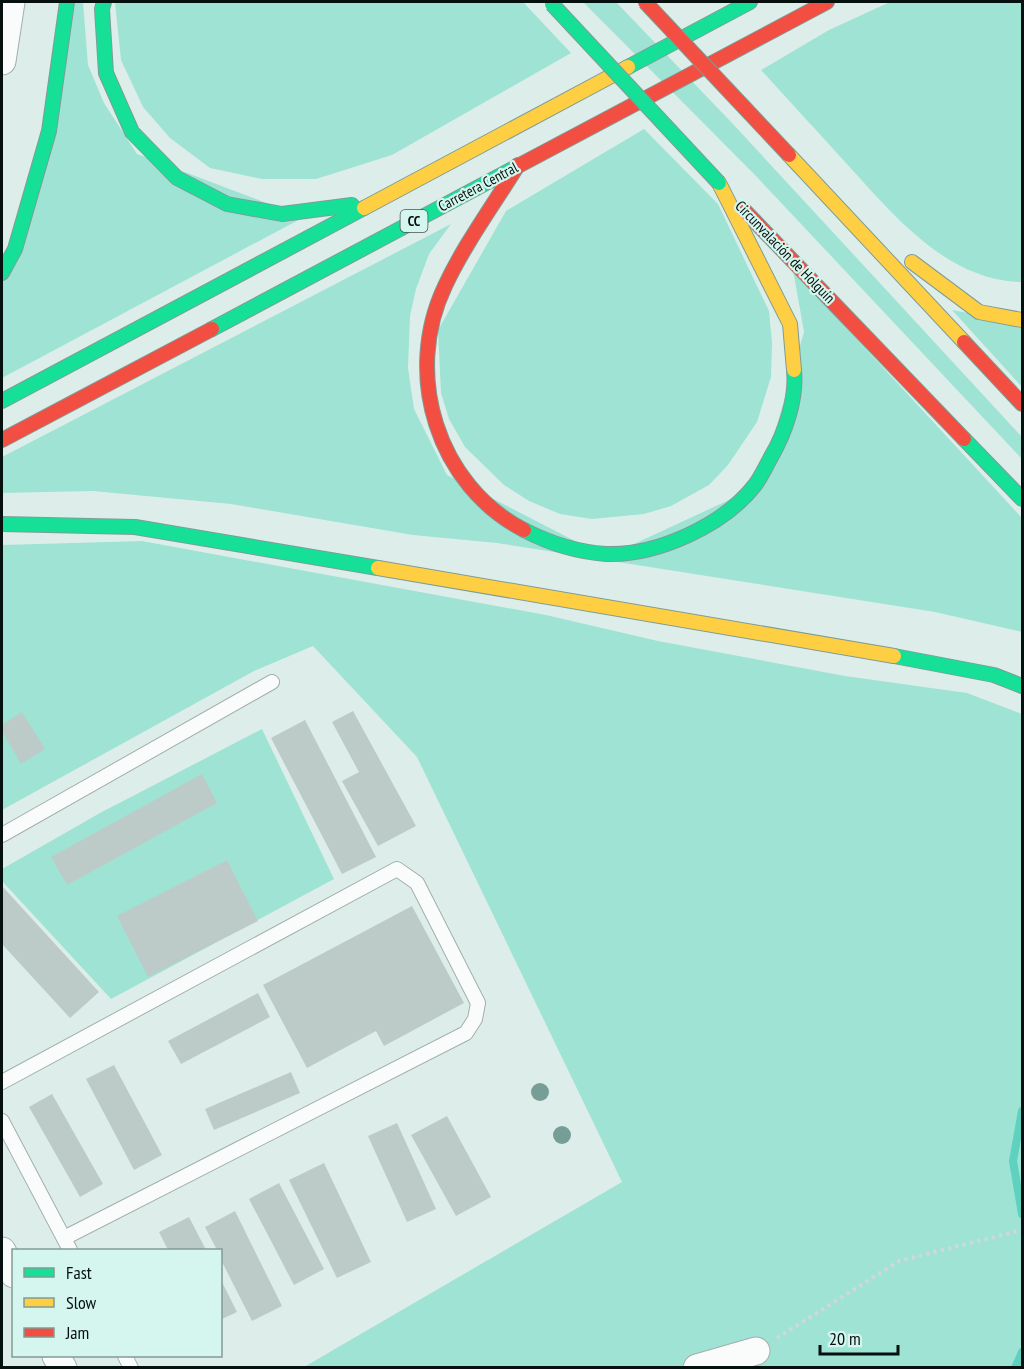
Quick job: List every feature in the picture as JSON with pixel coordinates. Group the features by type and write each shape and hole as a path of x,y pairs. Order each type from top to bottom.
{"highway":[{"path":"2,273 15,249 49,131 67,2"},
{"path":"104,2 102,9 106,73 132,132 177,178 227,204 282,214 374,202"},
{"name":"Circunvalación de Holguín","path":"551,2 719,183 1023,500"},
{"path":"645,2 1023,404"},
{"name":"CC","path":"2,400 750,2"},
{"name":"Carretera Central","path":"2,440 827,2"},
{"path":"789,155 933,280 979,312 1023,320"},
{"path":"518,165 444,287 426,349 431,412 456,471 501,518 551,544 607,554 663,546 714,523 756,485 783,436 795,380 790,324 719,183"},
{"path":"2,524 135,527 779,635 994,675 1023,686"}],"street":[{"path":"2,61 11,2"},
{"path":"2,1251 12,1270"},
{"path":"697,1368 756,1351"}],"lane":[{"path":"2,835 272,682"},
{"path":"2,1082 397,869 417,883 478,1003 475,1019 466,1033 67,1244 2,1121"}],"path":[{"path":"756,1351 900,1261 1023,1230"}],"green space":[{"path":"75,2 83,2 88,65 104,103 137,154 304,217 2,378 2,283"},
{"path":"115,2 523,2 571,53 392,155 316,179 262,179 210,168 170,138 143,107 121,60"},
{"path":"583,2 616,2 733,124 1022,437 1022,459 755,175"},
{"path":"890,2 1022,2 1022,282 995,279 969,270 945,257 923,241 882,202 761,70 829,30"},
{"path":"644,129 718,204 769,311 772,343 771,377 757,422 728,465 709,485 671,506 644,514 592,519 560,514 529,501 504,485 465,447 449,419 441,393 438,330 506,211"},
{"path":"451,224 429,254 416,289 410,316 408,368 414,409 447,475 606,557 759,486 804,332 793,270 1022,518 1022,632 935,612 497,543 413,535 231,504 93,491 2,493 2,457"},
{"path":"952,310 1022,323 1022,387"},
{"path":"142,541 546,615 658,641 845,676 967,693 1022,714 1022,1367 304,1367 622,1182 417,757 313,646 254,671 2,810 2,545"},
{"path":"262,729 334,879 111,999 2,881 2,869 100,813"}],"building":[{"path":"353,711 416,826 378,846 342,781 359,772 332,722"},
{"path":"22,712 45,749 21,764 2,731 2,725"},
{"path":"305,720 376,857 342,874 271,738"},
{"path":"202,774 217,803 67,885 51,857"},
{"path":"227,860 258,921 148,977 117,916"},
{"path":"2,886 99,992 70,1018 2,944"},
{"path":"412,906 464,1003 384,1046 376,1031 307,1068 263,985"},
{"path":"258,993 270,1017 181,1064 168,1041"},
{"path":"114,1065 162,1155 134,1170 86,1079"},
{"path":"291,1072 300,1093 214,1130 205,1109"},
{"path":"52,1094 103,1184 80,1197 29,1107"},
{"path":"447,1116 491,1197 456,1216 411,1135"},
{"path":"397,1123 436,1209 407,1222 368,1136"},
{"path":"324,1163 371,1262 337,1278 289,1180"},
{"path":"279,1183 324,1269 294,1285 249,1199"},
{"path":"235,1211 282,1306 252,1321 222,1262 222,1249 216,1249 205,1227"},
{"path":"189,1217 205,1249 168,1249 159,1232"},
{"path":"222,1282 237,1312 222,1319"}],"waterway":[{"path":"1022,1111 1013,1161 1022,1214"},
{"path":"1015,1368 1022,1352"}],"traffic: fast":[{"path":"2,273 15,249 49,131 67,2"},
{"path":"104,2 102,9 106,73 132,132 177,178 227,204 282,214 352,205"},
{"path":"628,67 750,2"},
{"path":"552,4 719,183"},
{"path":"212,329 518,166"},
{"path":"2,401 364,208"},
{"path":"524,530 564,546 606,554 646,550 667,544 708,525 742,500 761,475 781,437 789,415 794,392 794,370"},
{"path":"964,439 1022,499"},
{"path":"2,524 135,527 378,568"},
{"path":"894,656 994,675 1022,686"}],"traffic: slow":[{"path":"364,208 628,67"},
{"path":"789,155 964,342"},
{"path":"719,183 790,324 794,370"},
{"path":"912,262 979,312 1022,320"},
{"path":"378,568 894,656"}],"traffic: jam":[{"path":"645,2 789,155"},
{"path":"518,166 827,2"},
{"path":"518,165 470,240 445,286 433,320 427,355 429,390 436,424 450,456 469,485 494,510 524,530"},
{"path":"743,209 964,439"},
{"path":"2,440 212,329"},
{"path":"964,342 1022,404"}]}
